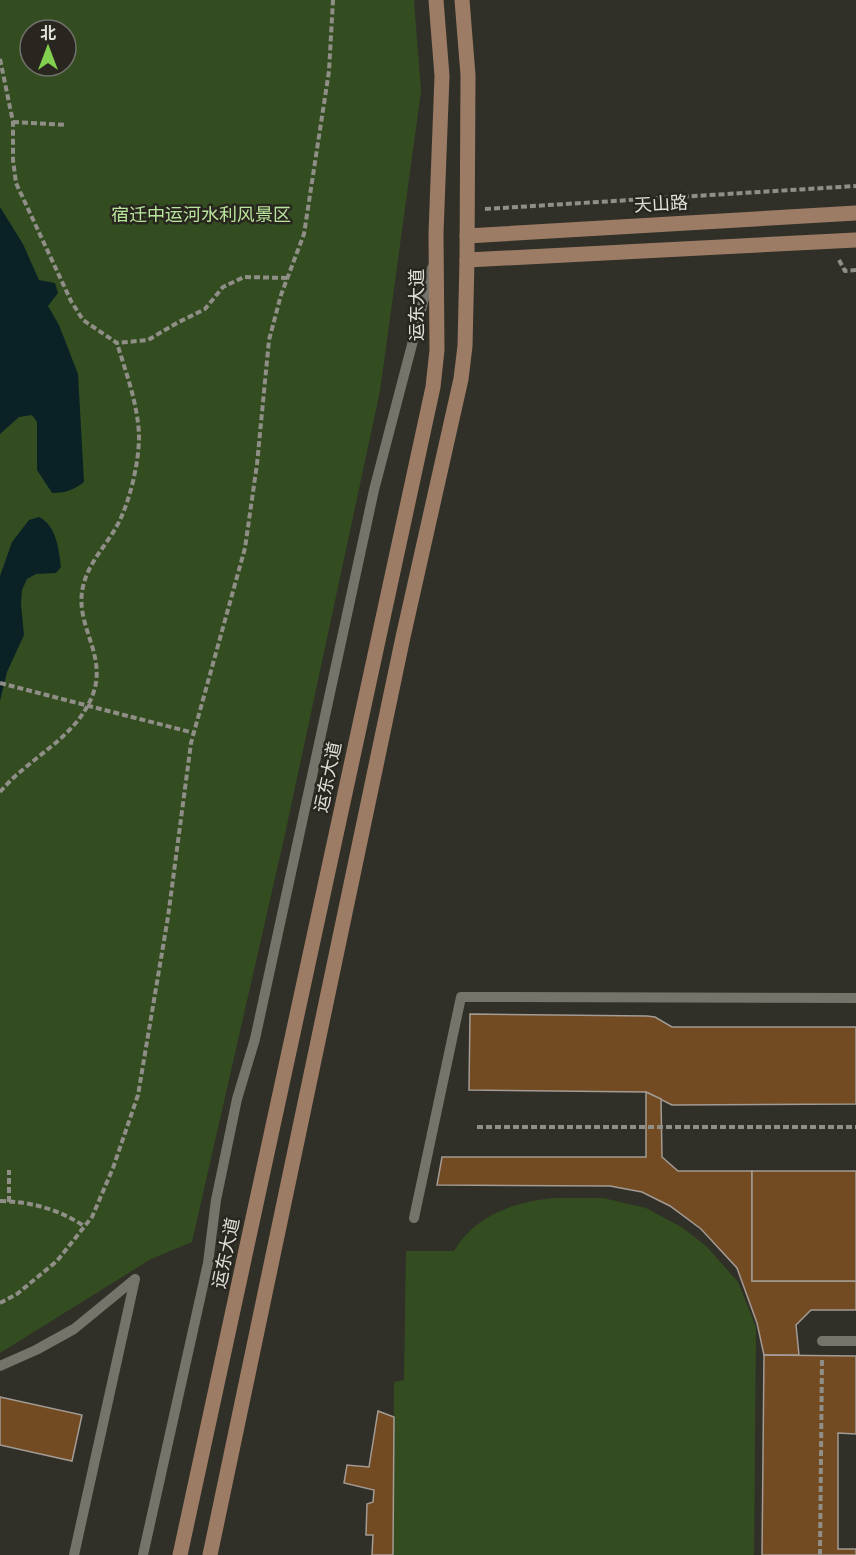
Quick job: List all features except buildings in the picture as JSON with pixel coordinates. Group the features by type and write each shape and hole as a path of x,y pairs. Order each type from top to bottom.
{"main road":[{"name":"运东大道","path":"180,1555 433,387 437,350 436,253 442,76 436,0"},
{"path":"210,1555 400,649 461,379 465,346 468,261 468,75 462,0"},
{"name":"天山路","path":"468,236 856,213"},
{"path":"468,261 553,254 856,240"}],"lane":[{"path":"143,1555 208,1263 216,1200 237,1099 257,1028 374,490 436,253"},
{"path":"414,1218 461,997 856,998"},
{"path":"0,1366 74,1329 135,1279 74,1555"},
{"path":"822,1341 856,1341"}],"path":[{"path":"0,1303 17,1294 57,1261 92,1217 113,1168 138,1095 168,917 194,733 244,548 257,464 269,340 287,278 304,234 328,71 333,0"},
{"path":"0,59 13,122 15,183 71,302 83,320 117,343 131,389 139,436 133,484 120,521 87,573 82,593 82,610 97,661 93,693 76,725 0,792"},
{"path":"13,122 67,125"},
{"path":"468,210 856,186"},
{"path":"117,343 148,340 205,309 223,287 244,277 287,278"},
{"path":"0,683 194,733"},
{"path":"477,1127 856,1127"},
{"path":"9,1170 9,1202"},
{"path":"0,1201 34,1204 66,1214 84,1226"},
{"path":"820,1555 822,1341"}],"green space":[{"name":"宿迁中运河水利风景区","path":"0,0 414,0 421,91 380,391 285,834 192,1242 151,1259 0,1353"},
{"path":"554,1198 603,1198 646,1208 683,1228 706,1246 738,1282 756,1327 754,1555 393,1555 394,1382 404,1380 406,1251 454,1251 473,1228 497,1212 524,1203"}],"water":[{"path":"0,207 23,244 39,280 55,283 58,293 48,306 59,325 78,374 84,482 65,492 52,493 37,470 37,422 32,415 19,417 0,434"},
{"path":"39,517 53,532 58,545 61,567 56,573 36,574 27,579 22,590 21,604 24,635 7,672 0,701 0,576 12,542 29,520"}]}
